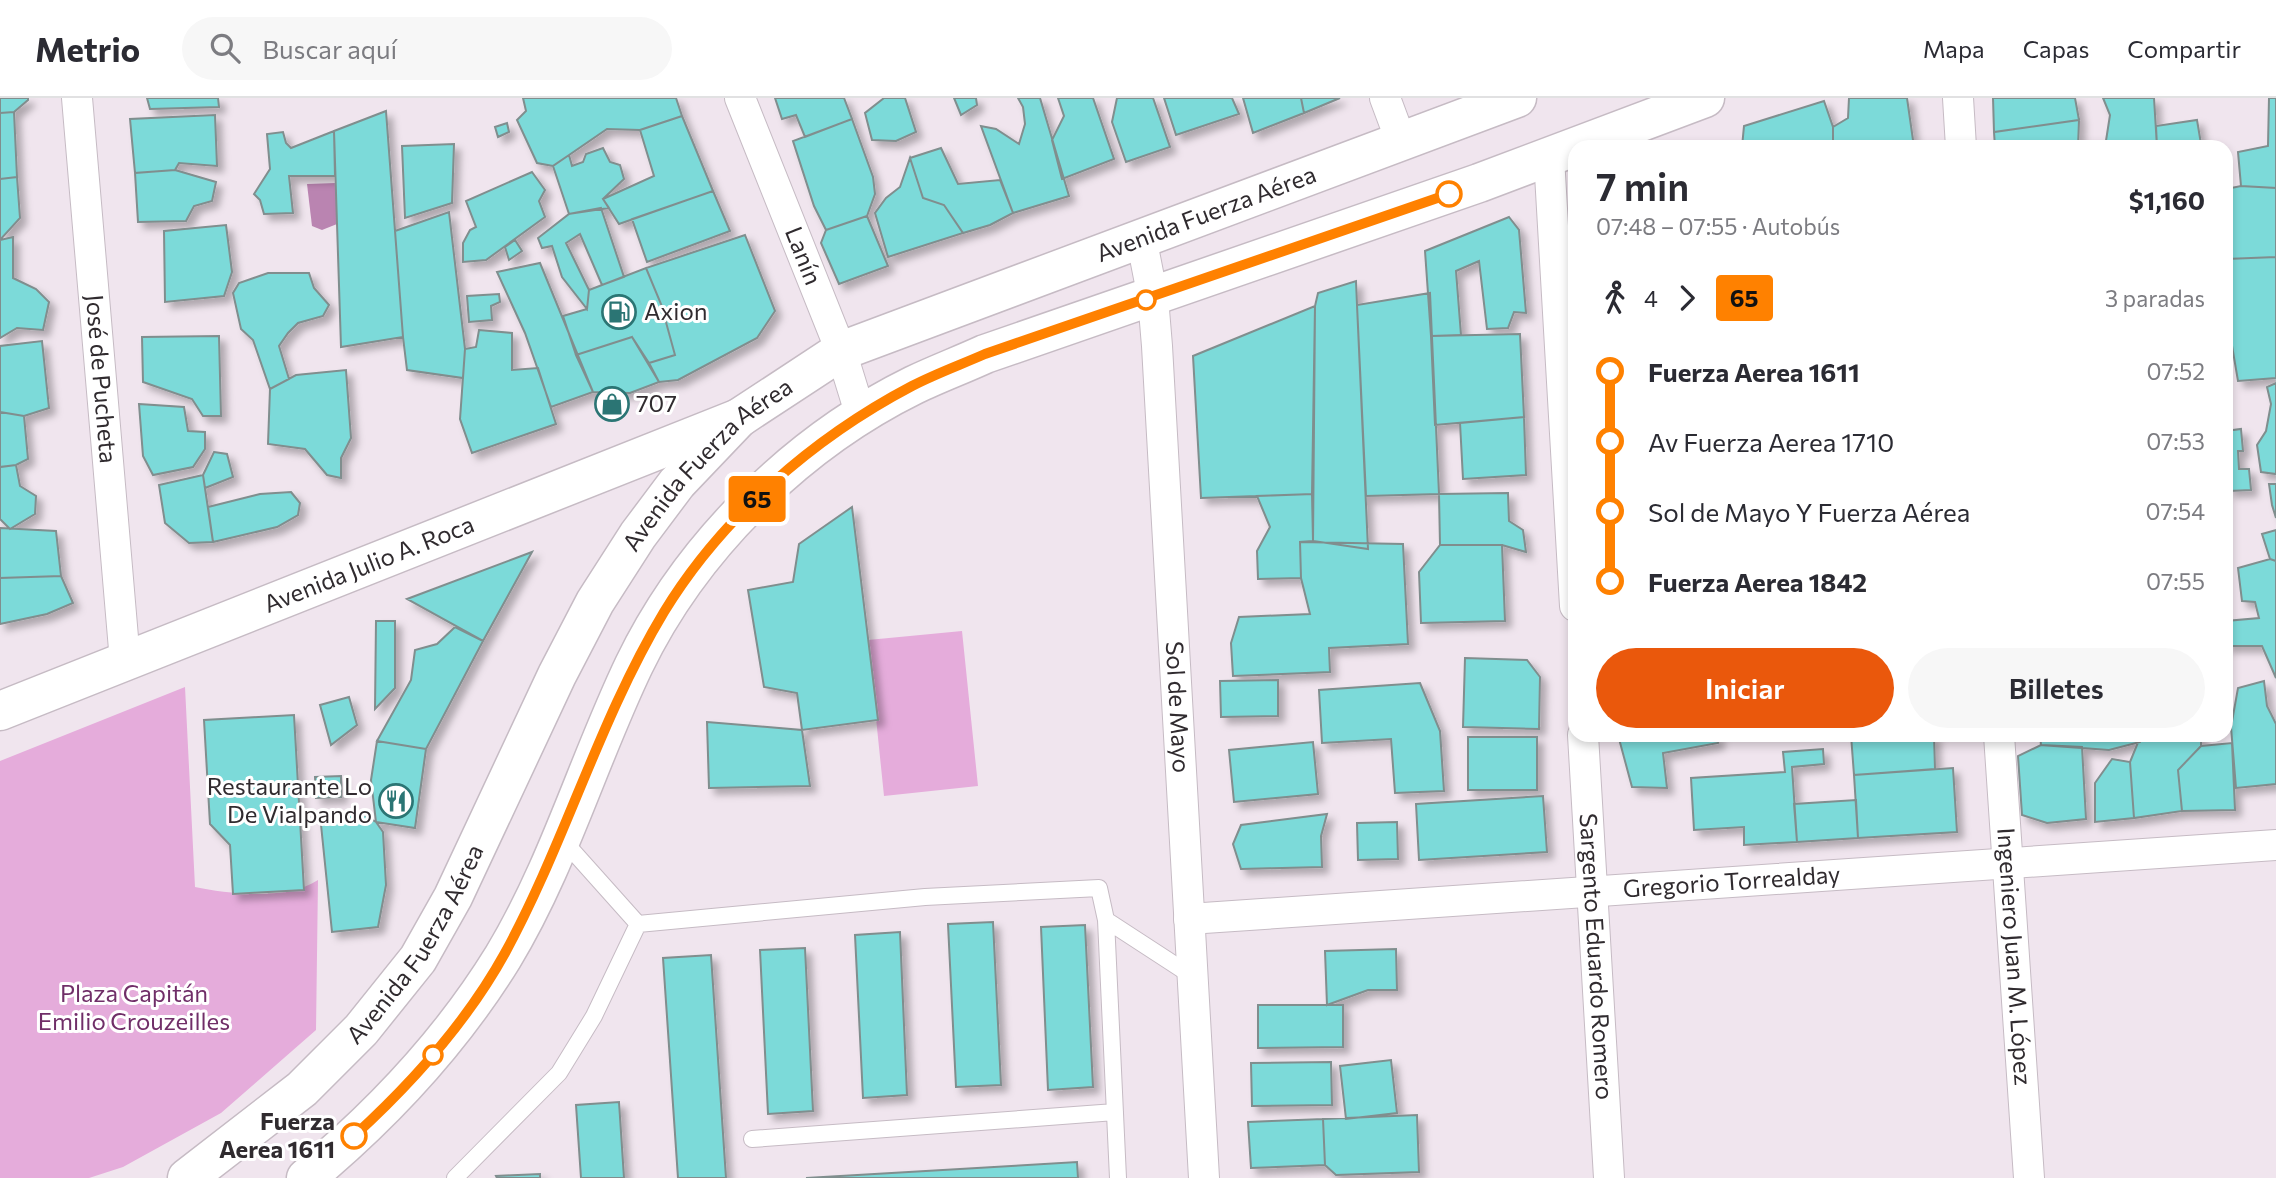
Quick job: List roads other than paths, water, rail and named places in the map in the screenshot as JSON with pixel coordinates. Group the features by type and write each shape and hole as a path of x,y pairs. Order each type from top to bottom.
{"main road":[{"name":"Avenida Fuerza Aérea","path":"187,1178 302,1089 360,1030 418,959 453,897 556,676 595,602 638,534 677,484 739,418 841,351 1517,98"},
{"path":"1594,140 1704,98"},
{"path":"306,1178 402,1091 462,1018 504,955 560,837 634,664 666,610 722,534 808,453 861,416 912,386 985,354 1153,298 1568,150"},
{"name":"Avenida Julio A. Roca","path":"0,711 739,418"}],"street":[{"name":"José de Pucheta","path":"77,98 125,661"},
{"name":"Lanín","path":"740,98 841,351 861,416"},
{"path":"1385,98 1401,141"},
{"path":"1958,98 1961,140"},
{"path":"1549,157 1568,485"},
{"name":"Sol de Mayo","path":"1141,237 1153,298 1204,1178"},
{"name":"Sargento Eduardo Romero","path":"1583,742 1609,1178"},
{"name":"Ingeniero Juan M. López","path":"2000,742 2029,1178"},
{"name":"Gregorio Torrealday","path":"1189,919 2276,845"}],"lane":[{"path":"560,837 638,924"},
{"path":"638,924 925,897 1099,888 1105,920 1118,1178"},
{"path":"1105,920 1192,976"},
{"path":"455,1178 559,1073 594,1016 638,924"},
{"path":"752,1139 1115,1112"}],"place":[{"name":"Axion","path":"619,312"},
{"name":"707","path":"612,404"},
{"name":"Restaurante Lo De Vialpando","path":"396,801"},
{"name":"Fuerza Aerea 1611","path":"354,1136"}],"park label":[{"name":"Plaza Capitán Emilio Crouzeilles","path":"134,1008"}]}
